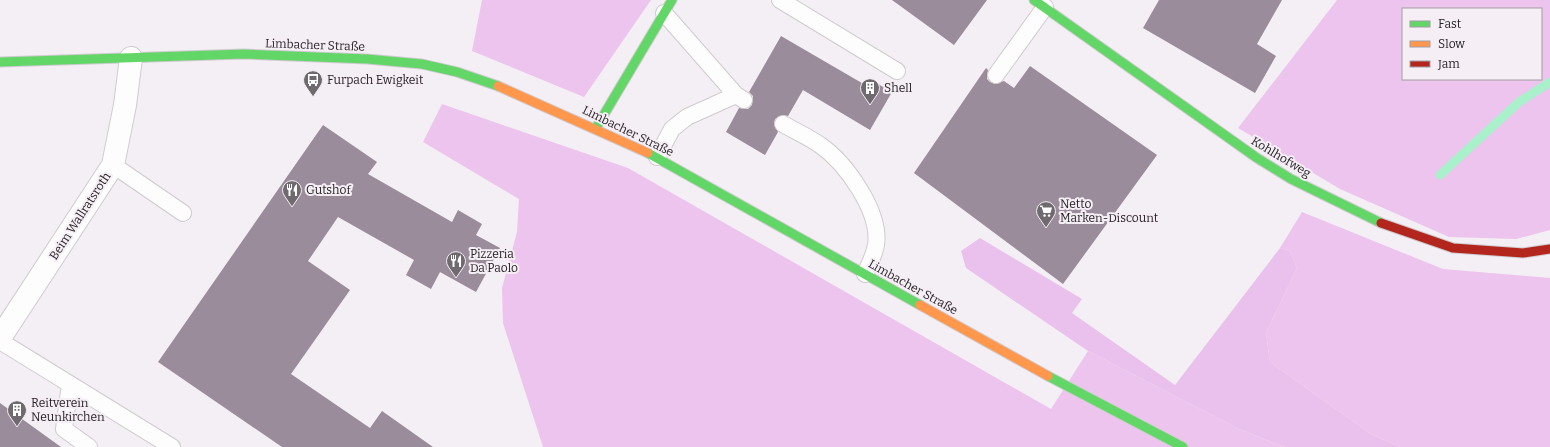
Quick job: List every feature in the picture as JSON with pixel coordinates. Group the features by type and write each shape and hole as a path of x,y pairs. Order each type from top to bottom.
{"main road":[{"name":"Kohlhofweg","path":"1039,4 1257,158 1291,178 1384,225 1453,248 1523,253 1550,249"},
{"path":"596,128 668,7"},
{"name":"Limbacher Straße","path":"0,62 244,54 367,59 422,64 457,72 504,88 596,128 656,157 1024,364 1183,447"}],"street":[{"name":"Beim Wallratsroth","path":"0,338 113,165 125,105 131,58"}],"lane":[{"path":"780,0 897,71"},
{"path":"996,75 1039,4"},
{"path":"656,157 672,129 687,117 740,98 668,7"},
{"path":"783,124 821,146 848,171 869,208 876,233 876,245 872,260 865,274"},
{"path":"113,165 183,213"},
{"path":"0,341 172,447"},
{"path":"70,384 64,429 89,447"}],"shaded area":[{"path":"482,0 651,0 584,97 472,51"},
{"path":"1337,0 1550,0 1550,230 1516,239 1449,237 1340,189 1238,128"},
{"path":"442,104 628,168 1051,409 1088,351 1239,429 1285,447 543,447 503,323 502,288 517,232 519,199 423,142"},
{"path":"1302,212 1443,269 1550,278 1550,447 1400,447 1371,434 1270,362 1266,333 1297,268 1290,251 1280,248"},
{"path":"980,238 1082,299 1072,313 1175,385 1280,248 1290,251 1297,268 1266,333 1270,362 1371,434 1400,447 1285,447 1239,429 1088,351 966,268 961,251"}],"building":[{"path":"892,0 987,0 954,45"},
{"path":"1159,0 1282,0 1257,44 1276,56 1255,93 1143,28"},
{"path":"781,36 867,86 871,80 892,92 870,130 803,90 788,116 783,115 775,119 774,124 778,132 765,155 726,132 739,108 748,109 752,105 753,96 749,92"},
{"name":"Netto Marken-Discount","path":"1030,66 1157,155 1063,284 914,173 986,68 988,70 987,79 990,82 995,84 1004,81 1014,88"},
{"path":"323,125 377,162 368,174 452,222 458,210 482,224 476,235 500,248 476,292 440,272 431,289 406,275 414,260 338,217 308,261 350,290 291,374 370,428 382,411 433,447 282,447 158,362"},
{"name":"Reitverein Neunkirchen","path":"0,403 61,447 0,447"}],"waterway":[{"path":"1440,175 1519,102 1550,82"}],"traffic: fast":[{"path":"596,128 672,0"},
{"path":"1034,0 1257,158 1291,179 1381,223"},
{"path":"0,62 244,54 367,59 422,64 457,72 498,86"},
{"path":"648,153 920,305"},
{"path":"1048,376 1183,447"}],"traffic: slow":[{"path":"498,86 648,153"},
{"path":"920,305 1048,376"}],"traffic: jam":[{"path":"1381,223 1453,248 1523,253 1550,249"}],"place":[{"name":"Furpach Ewigkeit","path":"313,97"},
{"name":"Shell","path":"870,105"},
{"name":"Gutshof","path":"292,207"},
{"name":"Netto Marken-Discount","path":"1046,228"},
{"name":"Pizzeria Da Paolo","path":"456,278"},
{"name":"Reitverein Neunkirchen","path":"17,427"}]}
